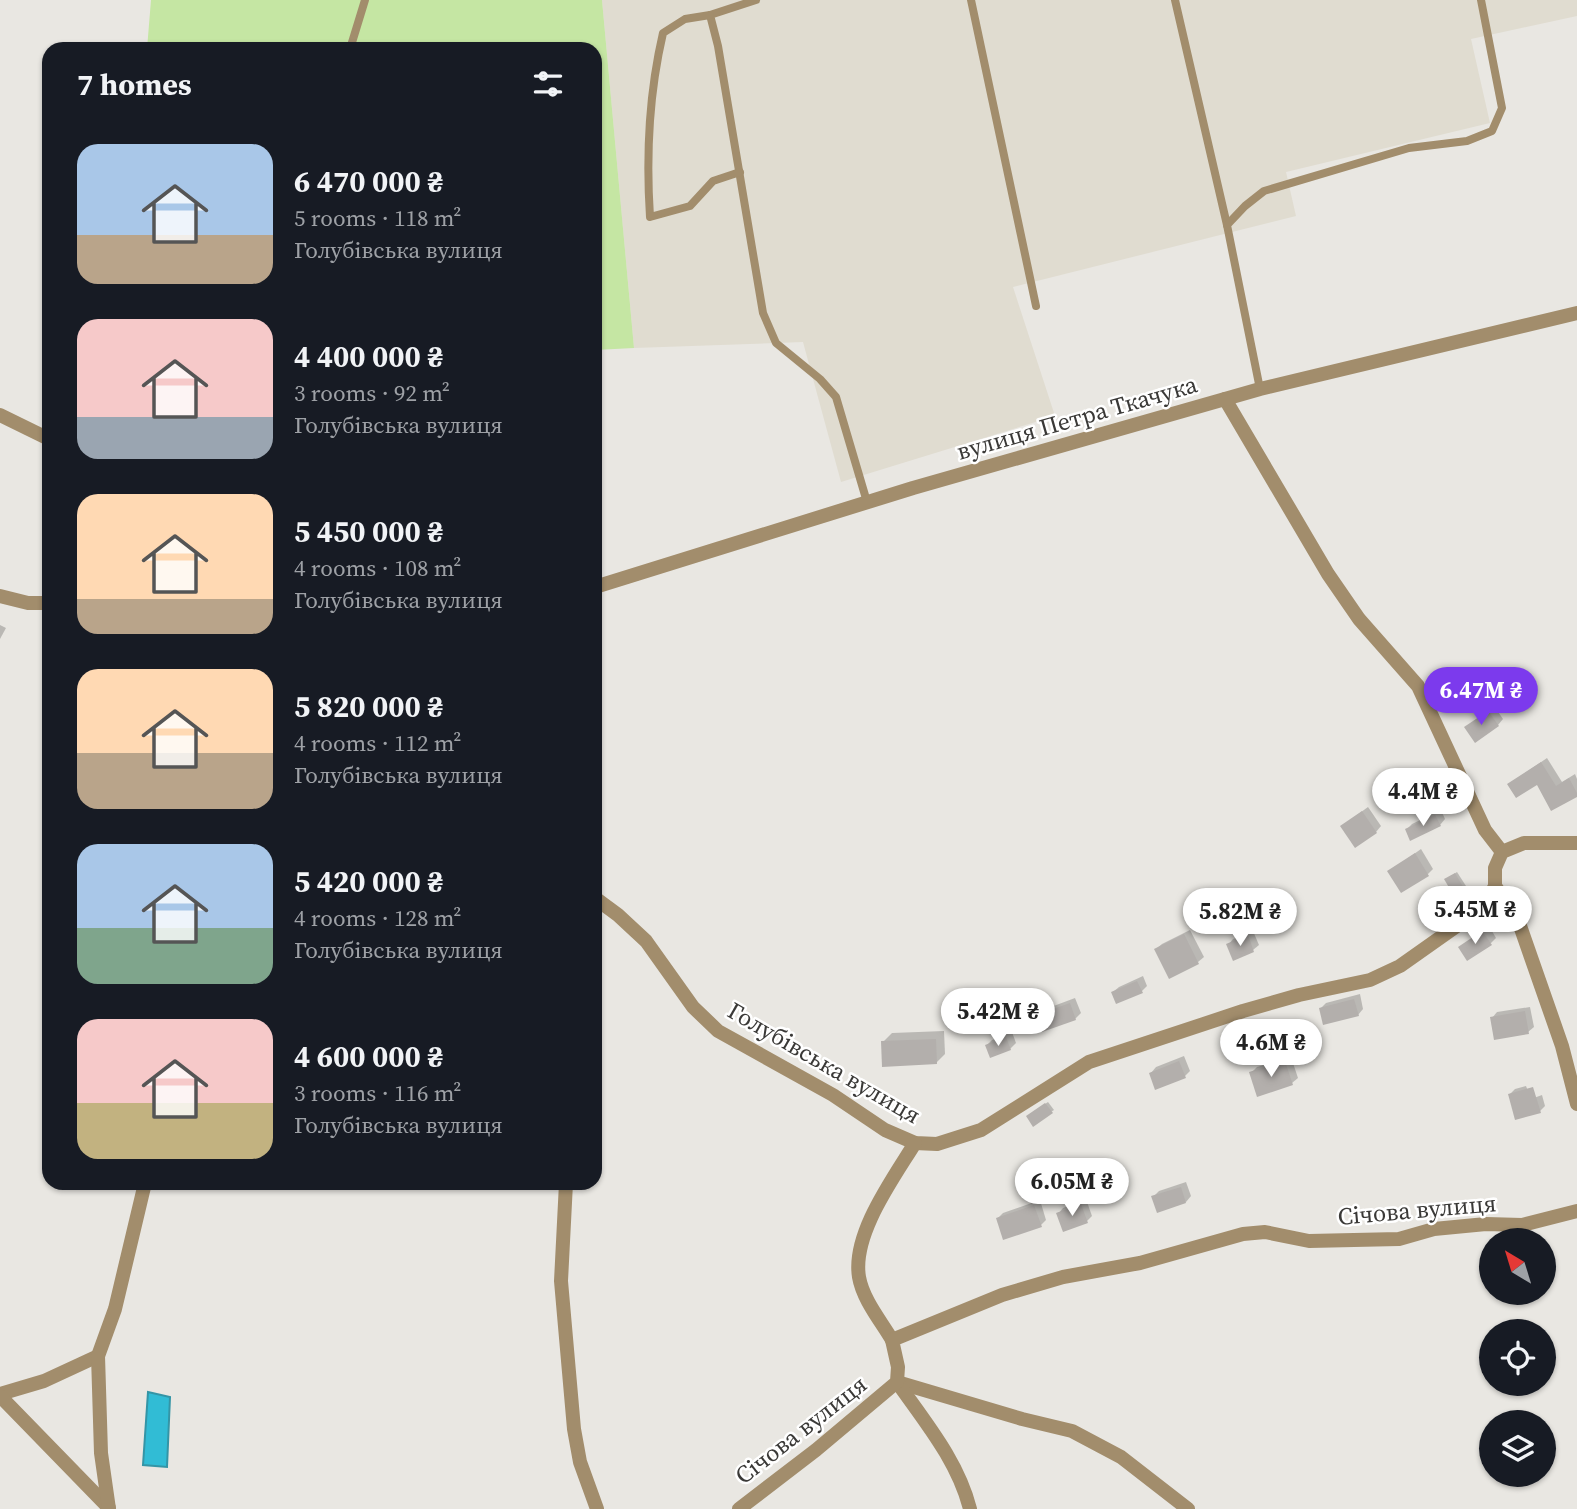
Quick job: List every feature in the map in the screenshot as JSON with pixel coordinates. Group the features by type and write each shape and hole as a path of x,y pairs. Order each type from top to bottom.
{"street":[{"name":"вулиця Петра Ткачука","path":"602,585 867,502 1260,389 1577,313"},
{"path":"1225,400 1328,574 1359,619 1418,686 1485,830 1502,852 1524,843 1577,843"},
{"path":"0,415 42,436"},
{"path":"0,596 28,603 42,603"},
{"name":"Голубівська вулиця","path":"602,903 646,941 686,999 718,1031 833,1095 885,1130 915,1143 937,1144 981,1130 1088,1062 1288,998 1370,981 1417,955 1468,918 1488,899 1494,886 1495,868 1502,852"},
{"path":"1494,886 1518,920 1562,1046 1577,1104"},
{"path":"892,1340 865,1296 859,1278 859,1261 864,1239 878,1204 915,1143"},
{"path":"109,1509 102,1453 98,1356 115,1309 143,1190"},
{"path":"566,1190 561,1281 574,1429 580,1462 597,1509"},
{"name":"Січова вулиця","path":"739,1509 816,1450 897,1382 898,1367 892,1340 1002,1295 1063,1277 1140,1263 1243,1234 1265,1232 1310,1241 1399,1239 1447,1227 1486,1224 1522,1226 1577,1211"},
{"path":"98,1356 44,1381 0,1395 109,1509"},
{"path":"897,1382 940,1443 960,1478 970,1509"},
{"path":"897,1382 1072,1431 1121,1457 1188,1509"}],"lane":[{"path":"351,42 365,0"},
{"path":"740,173 713,181 690,206 650,217 648,181 651,124 657,58 663,33 685,19 710,15 756,0"},
{"path":"971,0 1035,306"},
{"path":"1175,0 1227,225 1260,389"},
{"path":"1227,225 1264,191 1409,148 1467,141 1492,131 1502,108 1480,0"},
{"path":"710,15 718,46 763,313 776,343 820,379 836,397 867,502"}],"shaded area":[{"path":"602,0 1577,0 1577,16 1471,39 1490,123 1286,172 1296,216 1013,287 1055,416 841,482 803,342 634,348"}],"green space":[{"path":"151,0 602,0 634,348 602,350 602,42 148,42"}],"water":[{"path":"148,1392 170,1397 167,1467 143,1465"}],"building":[{"path":"1488,711 1499,726 1475,743 1464,727"},
{"path":"1541,762 1556,786 1569,778 1577,797 1551,811 1537,785 1516,798 1507,784"},
{"path":"1362,811 1377,833 1355,848 1340,826"},
{"path":"1435,815 1441,826 1410,841 1405,829"},
{"path":"1415,853 1429,876 1401,893 1387,871"},
{"path":"1455,873 1465,890 1454,896 1444,879"},
{"path":"1482,931 1492,945 1467,961 1458,947"},
{"path":"1184,934 1199,964 1169,979 1154,949"},
{"path":"1248,935 1254,952 1233,961 1226,944"},
{"path":"1137,981 1143,993 1116,1004 1111,992"},
{"path":"1354,999 1359,1016 1323,1025 1319,1008"},
{"path":"1070,1003 1076,1020 1042,1032 1036,1015"},
{"path":"1525,1011 1529,1034 1494,1040 1490,1017"},
{"path":"1006,1037 1011,1050 990,1058 985,1045"},
{"path":"936,1039 937,1064 882,1067 881,1041"},
{"path":"1179,1061 1186,1078 1155,1090 1149,1073"},
{"path":"1285,1061 1293,1085 1257,1097 1249,1072"},
{"path":"1533,1087 1541,1113 1515,1120 1508,1094"},
{"path":"1045,1103 1053,1113 1033,1127 1026,1116"},
{"path":"1181,1187 1186,1203 1157,1213 1151,1196"},
{"path":"1081,1204 1088,1223 1063,1232 1056,1213"},
{"path":"1034,1205 1042,1227 1003,1240 996,1218"}]}
